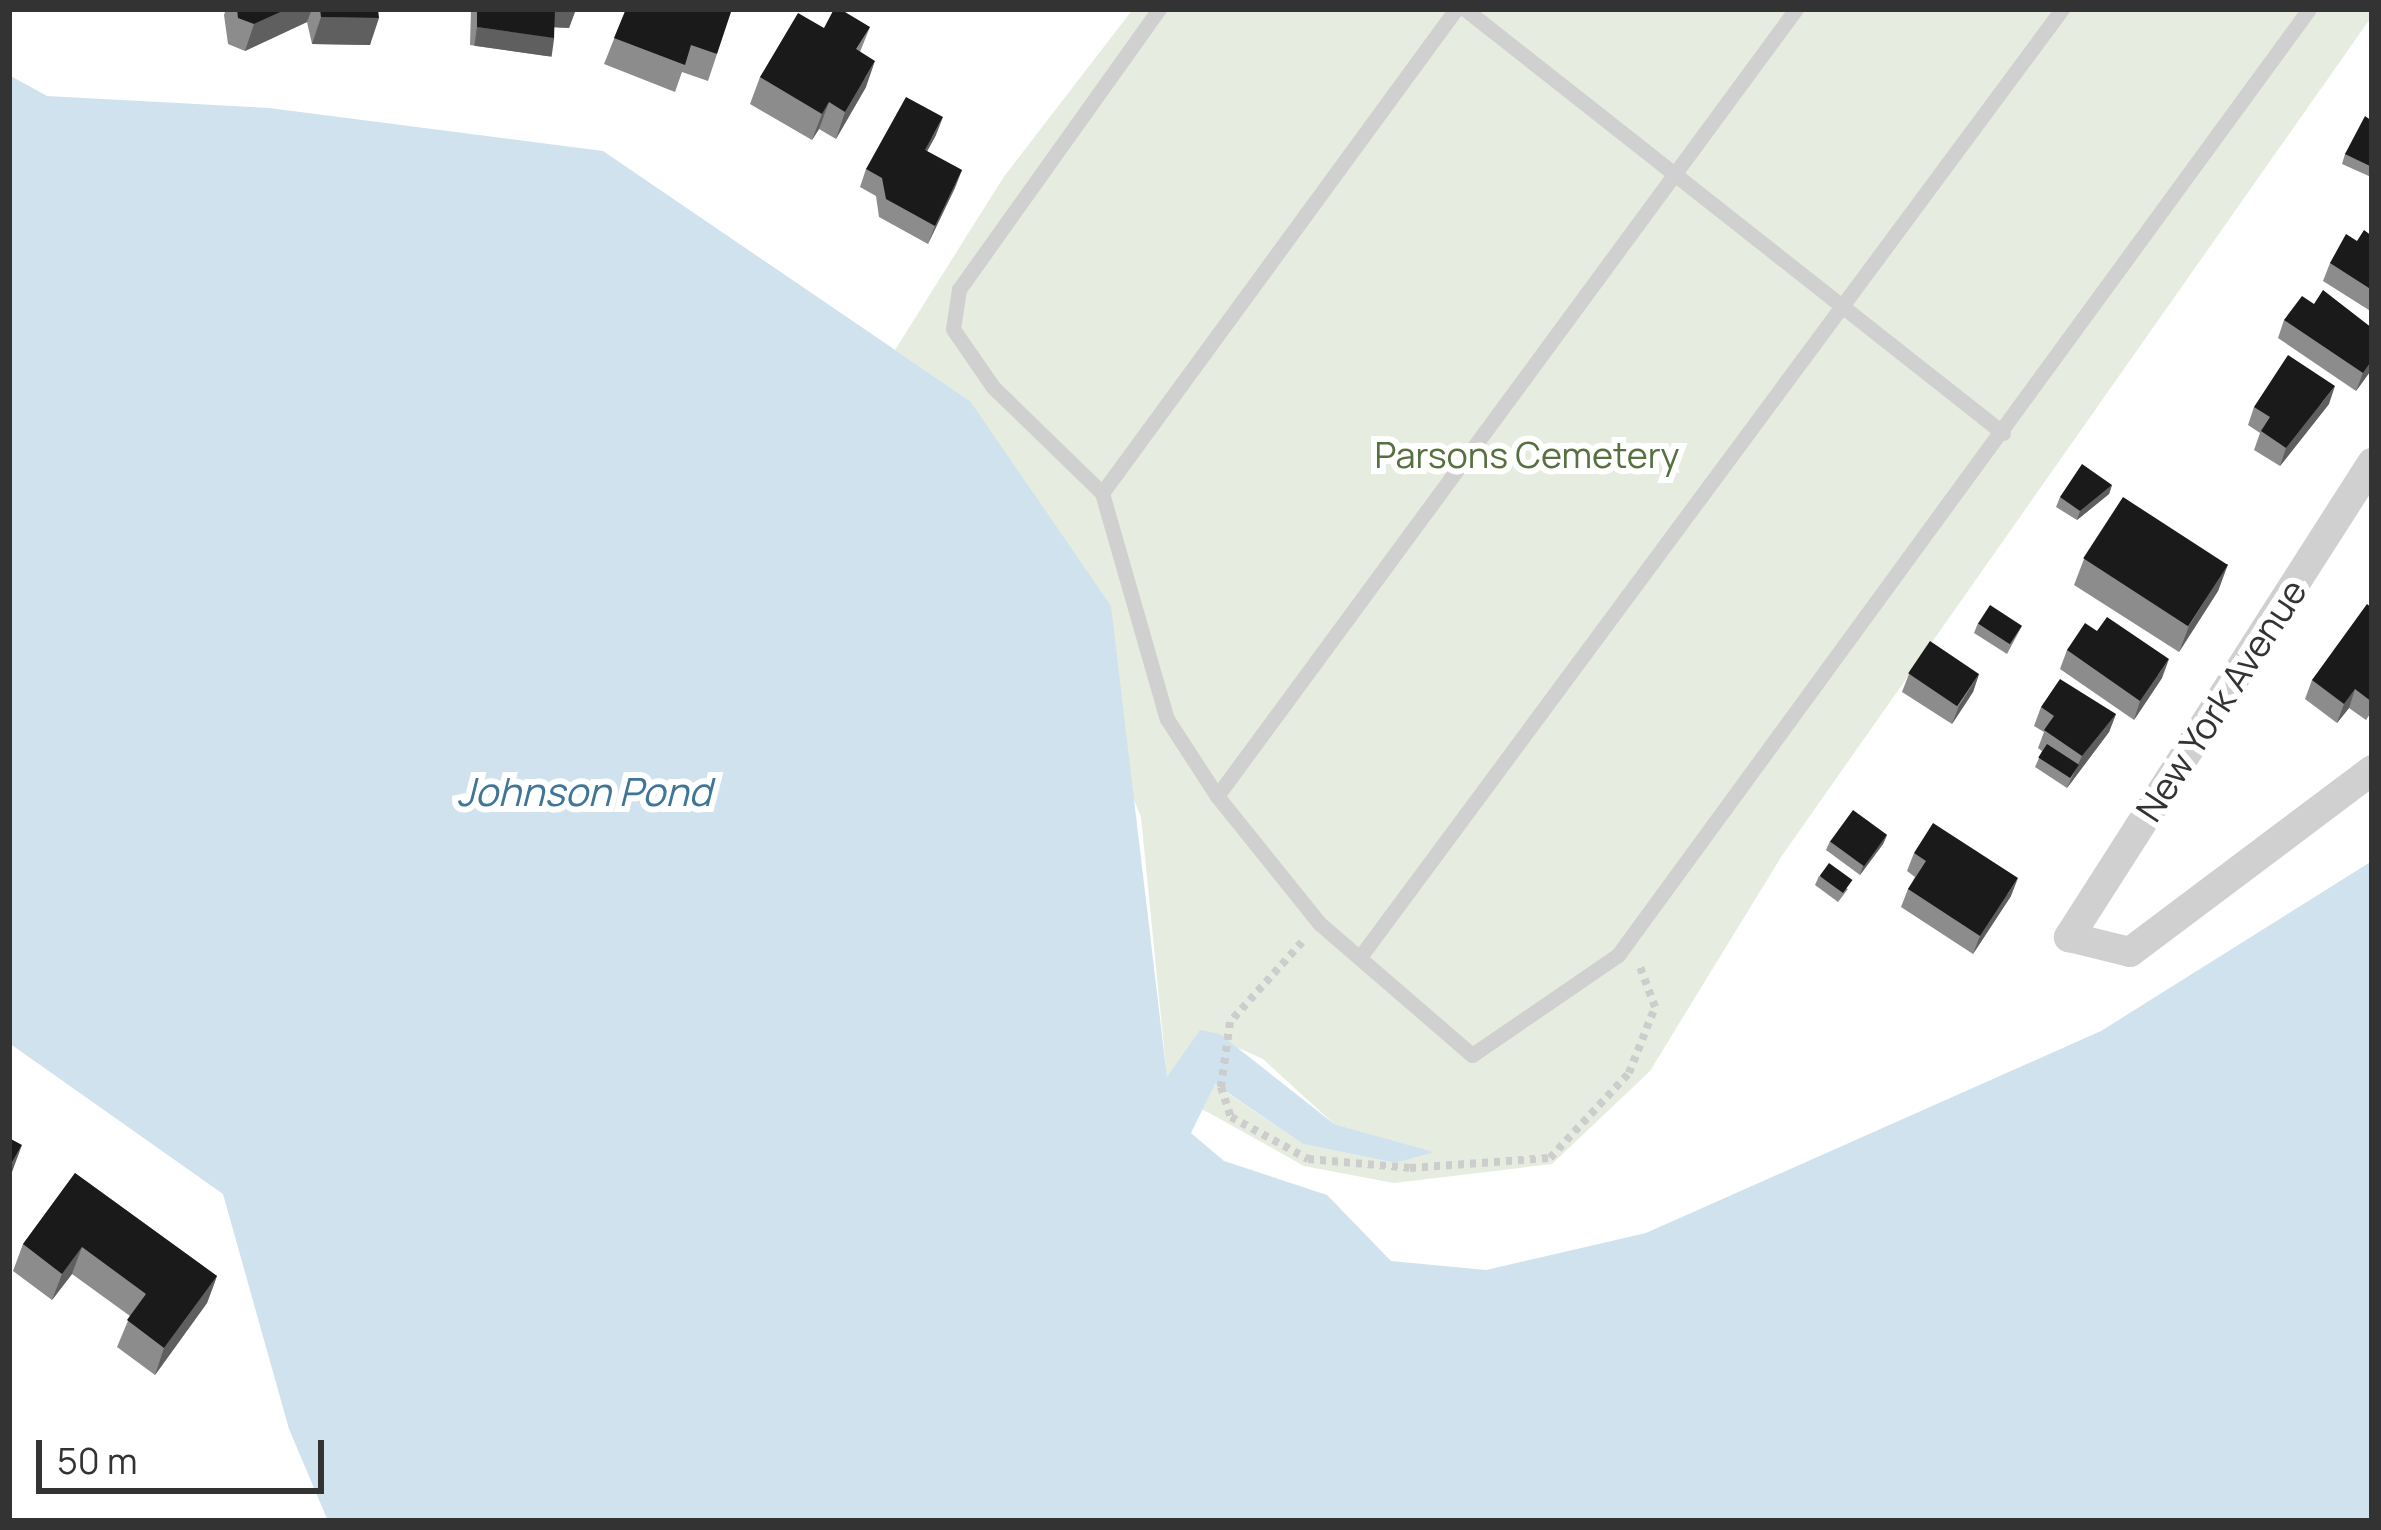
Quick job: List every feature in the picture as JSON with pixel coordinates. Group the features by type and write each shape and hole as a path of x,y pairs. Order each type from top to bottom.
{"street":[{"name":"New York Avenue","path":"2372,463 2069,937 2131,952 2372,770"}],"lane":[{"path":"1159,9 959,289 952,329 992,387 1102,494 1168,719 1217,796 1319,923 1472,1055 1618,955 2309,9"},
{"path":"1102,494 1456,9"},
{"path":"1465,9 1673,176 1844,303 2003,433"},
{"path":"1217,796 1796,9"},
{"path":"1360,958 2062,9"}],"path":[{"path":"1319,923 1227,1038 1221,1087 1231,1117 1308,1160 1528,1167 1550,1158 1629,1073 1655,1006 1643,966 1618,955"}],"green space":[{"name":"Parsons Cemetery","path":"1133,9 2372,9 2372,16 1781,857 1650,1071 1552,1164 1394,1183 1304,1166 1202,1109 1214,1084 1303,1144 1396,1163 1433,1152 1334,1124 1263,1059 1200,1031 1167,1078 1141,817 970,401 895,350 1003,178"}],"water":[{"name":"Johnson Pond","path":"9,75 47,96 269,108 603,151 970,401 1111,606 1167,1077 1200,1030 1220,1034 1334,1124 1434,1152 1396,1163 1303,1144 1215,1084 1191,1133 1224,1161 1327,1195 1391,1261 1486,1270 1646,1233 2101,1031 2372,861 2372,1521 328,1521 289,1429 223,1194 9,1043"}],"building":[{"path":"237,9 287,9 254,24 238,18"},
{"path":"320,9 378,9 379,18 321,17"},
{"path":"477,9 555,9 554,38 477,27"},
{"path":"626,9 732,9 717,54 691,45 685,65 614,38"},
{"path":"834,9 870,27 856,49 875,61 845,112 829,102 822,114 760,77 798,13 824,28"},
{"path":"906,97 943,117 925,150 962,170 935,226 886,199 882,178 866,169"},
{"path":"2365,116 2372,121 2372,167 2345,154"},
{"path":"2364,230 2372,236 2372,290 2330,263 2346,234 2357,241"},
{"path":"2323,290 2372,328 2372,360 2363,373 2284,320 2302,296 2314,304"},
{"path":"2288,355 2335,386 2286,448 2261,431 2270,417 2254,407"},
{"path":"2082,464 2112,485 2080,511 2060,497"},
{"path":"2123,497 2228,565 2188,626 2083,558"},
{"path":"2367,604 2372,608 2372,702 2355,689 2344,704 2312,680"},
{"path":"1990,605 2022,626 2010,644 1978,623"},
{"path":"2107,617 2169,659 2140,701 2067,650 2085,623 2097,631"},
{"path":"1930,641 1979,674 1957,706 1908,673"},
{"path":"2060,679 2116,714 2082,756 2044,730 2054,716 2041,707"},
{"path":"2047,744 2079,765 2070,778 2038,757"},
{"path":"1853,810 1887,835 1864,866 1830,842"},
{"path":"1933,823 2018,878 1980,936 1908,889 1926,861 1914,853"},
{"path":"1829,863 1852,880 1843,893 1820,876"},
{"path":"9,1138 22,1145 9,1168"},
{"path":"75,1173 217,1276 164,1348 127,1320 146,1294 82,1247 62,1274 23,1244"}]}
